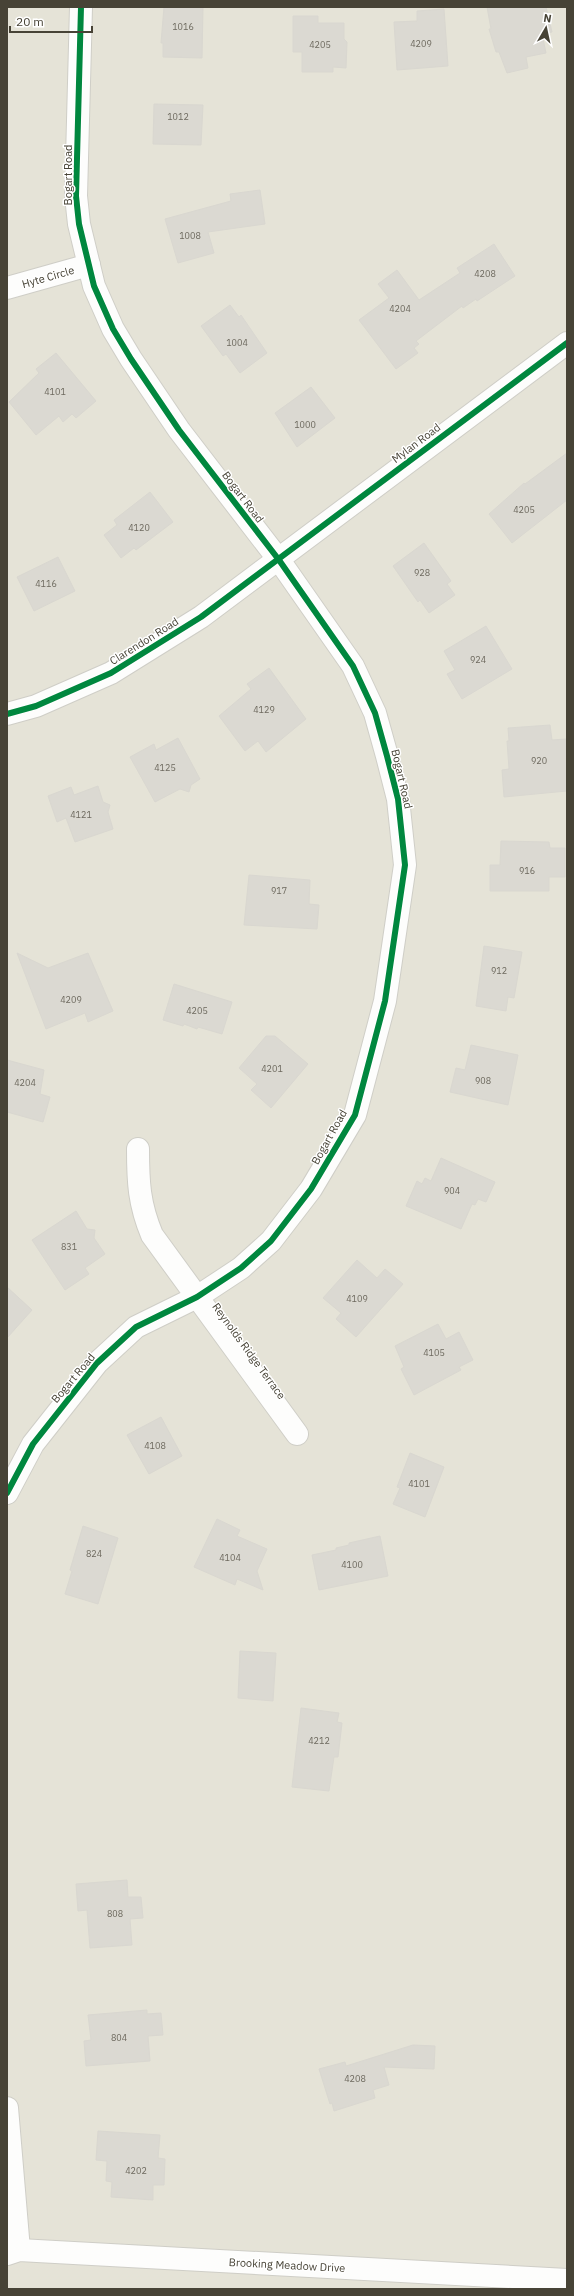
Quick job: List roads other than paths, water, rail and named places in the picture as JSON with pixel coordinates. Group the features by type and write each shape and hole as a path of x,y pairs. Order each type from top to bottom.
{"street":[{"name":"Bogart Road","path":"7,1493 33,1444 97,1363 136,1327 197,1297 241,1268 271,1241 311,1189 355,1115 385,1001 405,865 398,799 374,713 352,666 279,560 179,430 131,360 113,329 94,286 79,224 76,196 81,7"},
{"name":"Hyte Circle","path":"7,288 89,265"},
{"name":"Mylan Road","path":"279,560 567,343"},
{"name":"Clarendon Road","path":"7,714 36,706 111,673 200,617 279,560"},
{"name":"Reynolds Ridge Terrace","path":"138,1149 139,1194 143,1214 152,1235 297,1434"},
{"path":"7,2108 13,2252"},
{"name":"Brooking Meadow Drive","path":"13,2252 567,2280"}]}
